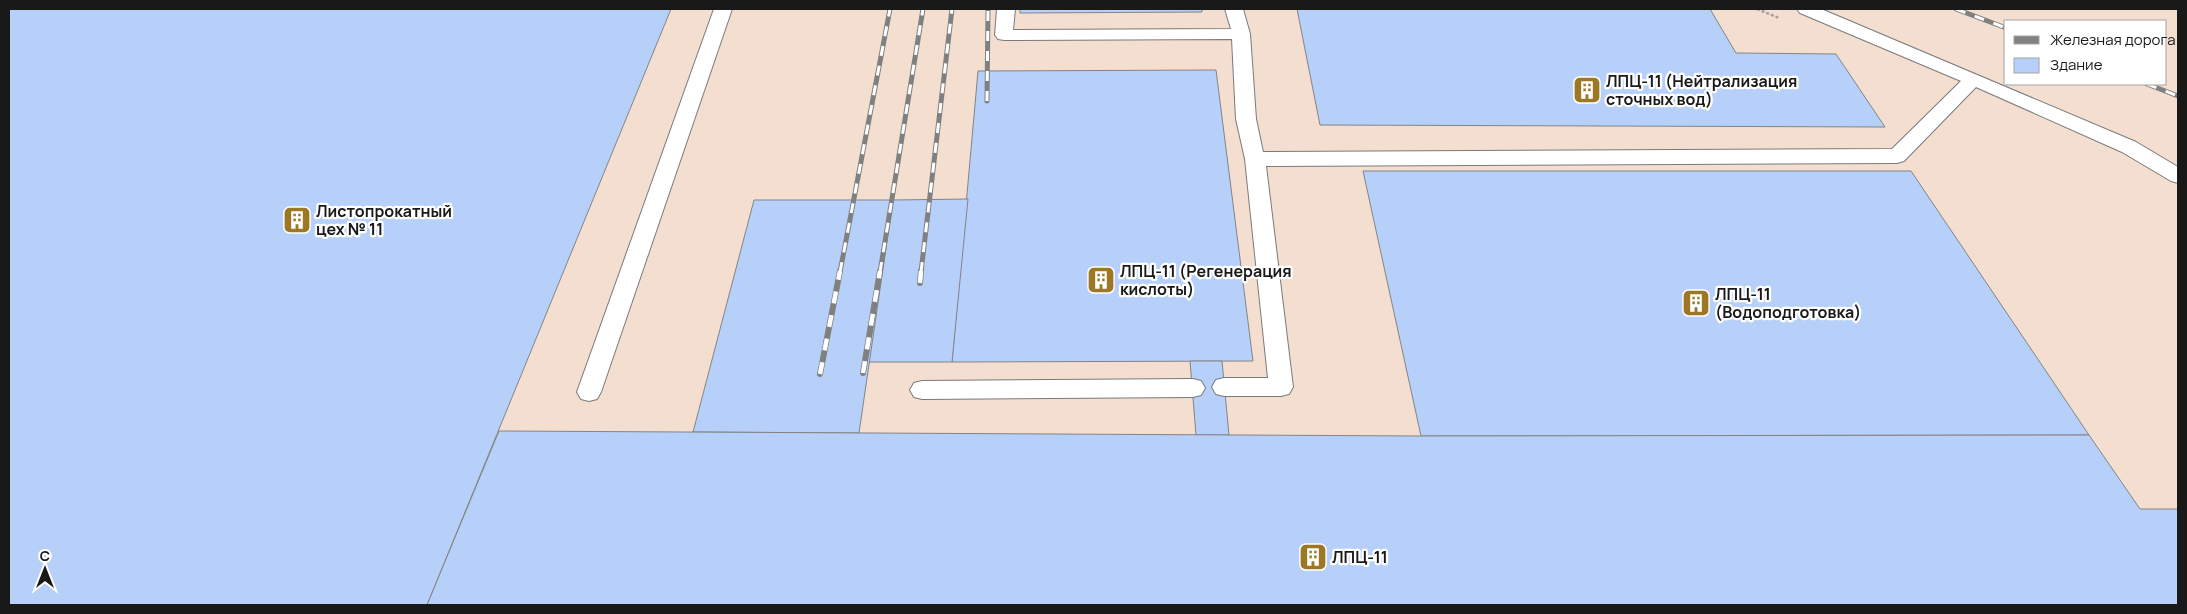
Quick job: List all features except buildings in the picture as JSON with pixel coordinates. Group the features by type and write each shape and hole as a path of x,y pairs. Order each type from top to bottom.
{"lane":[{"path":"590,392 723,9"},
{"path":"1006,9 1004,35 1241,34"},
{"path":"1224,387 1280,387 1255,159 1246,119 1241,34 1234,9"},
{"path":"1806,9 2129,147 2178,176"},
{"path":"1255,159 1897,156 1973,79"},
{"path":"922,390 1193,388"}],"shaded area":[{"path":"9,9 2178,9 2178,605 9,605"}],"railway":[{"path":"840,272 890,9"},
{"path":"880,272 923,9"},
{"path":"921,272 952,9"},
{"path":"987,101 988,9"},
{"path":"1956,9 2004,27"},
{"path":"2150,85 2178,96"},
{"path":"820,374 840,271"},
{"path":"863,373 880,271"},
{"path":"920,283 921,271"}],"place":[{"name":"ЛПЦ-11 (Нейтрализация сточных вод)","path":"1587,90"},
{"name":"Листопрокатный цех № 11","path":"297,220"},
{"name":"ЛПЦ-11 (Регенерация кислоты)","path":"1101,280"},
{"name":"ЛПЦ-11 (Водоподготовка)","path":"1696,303"},
{"name":"ЛПЦ-11","path":"1313,557"}]}
